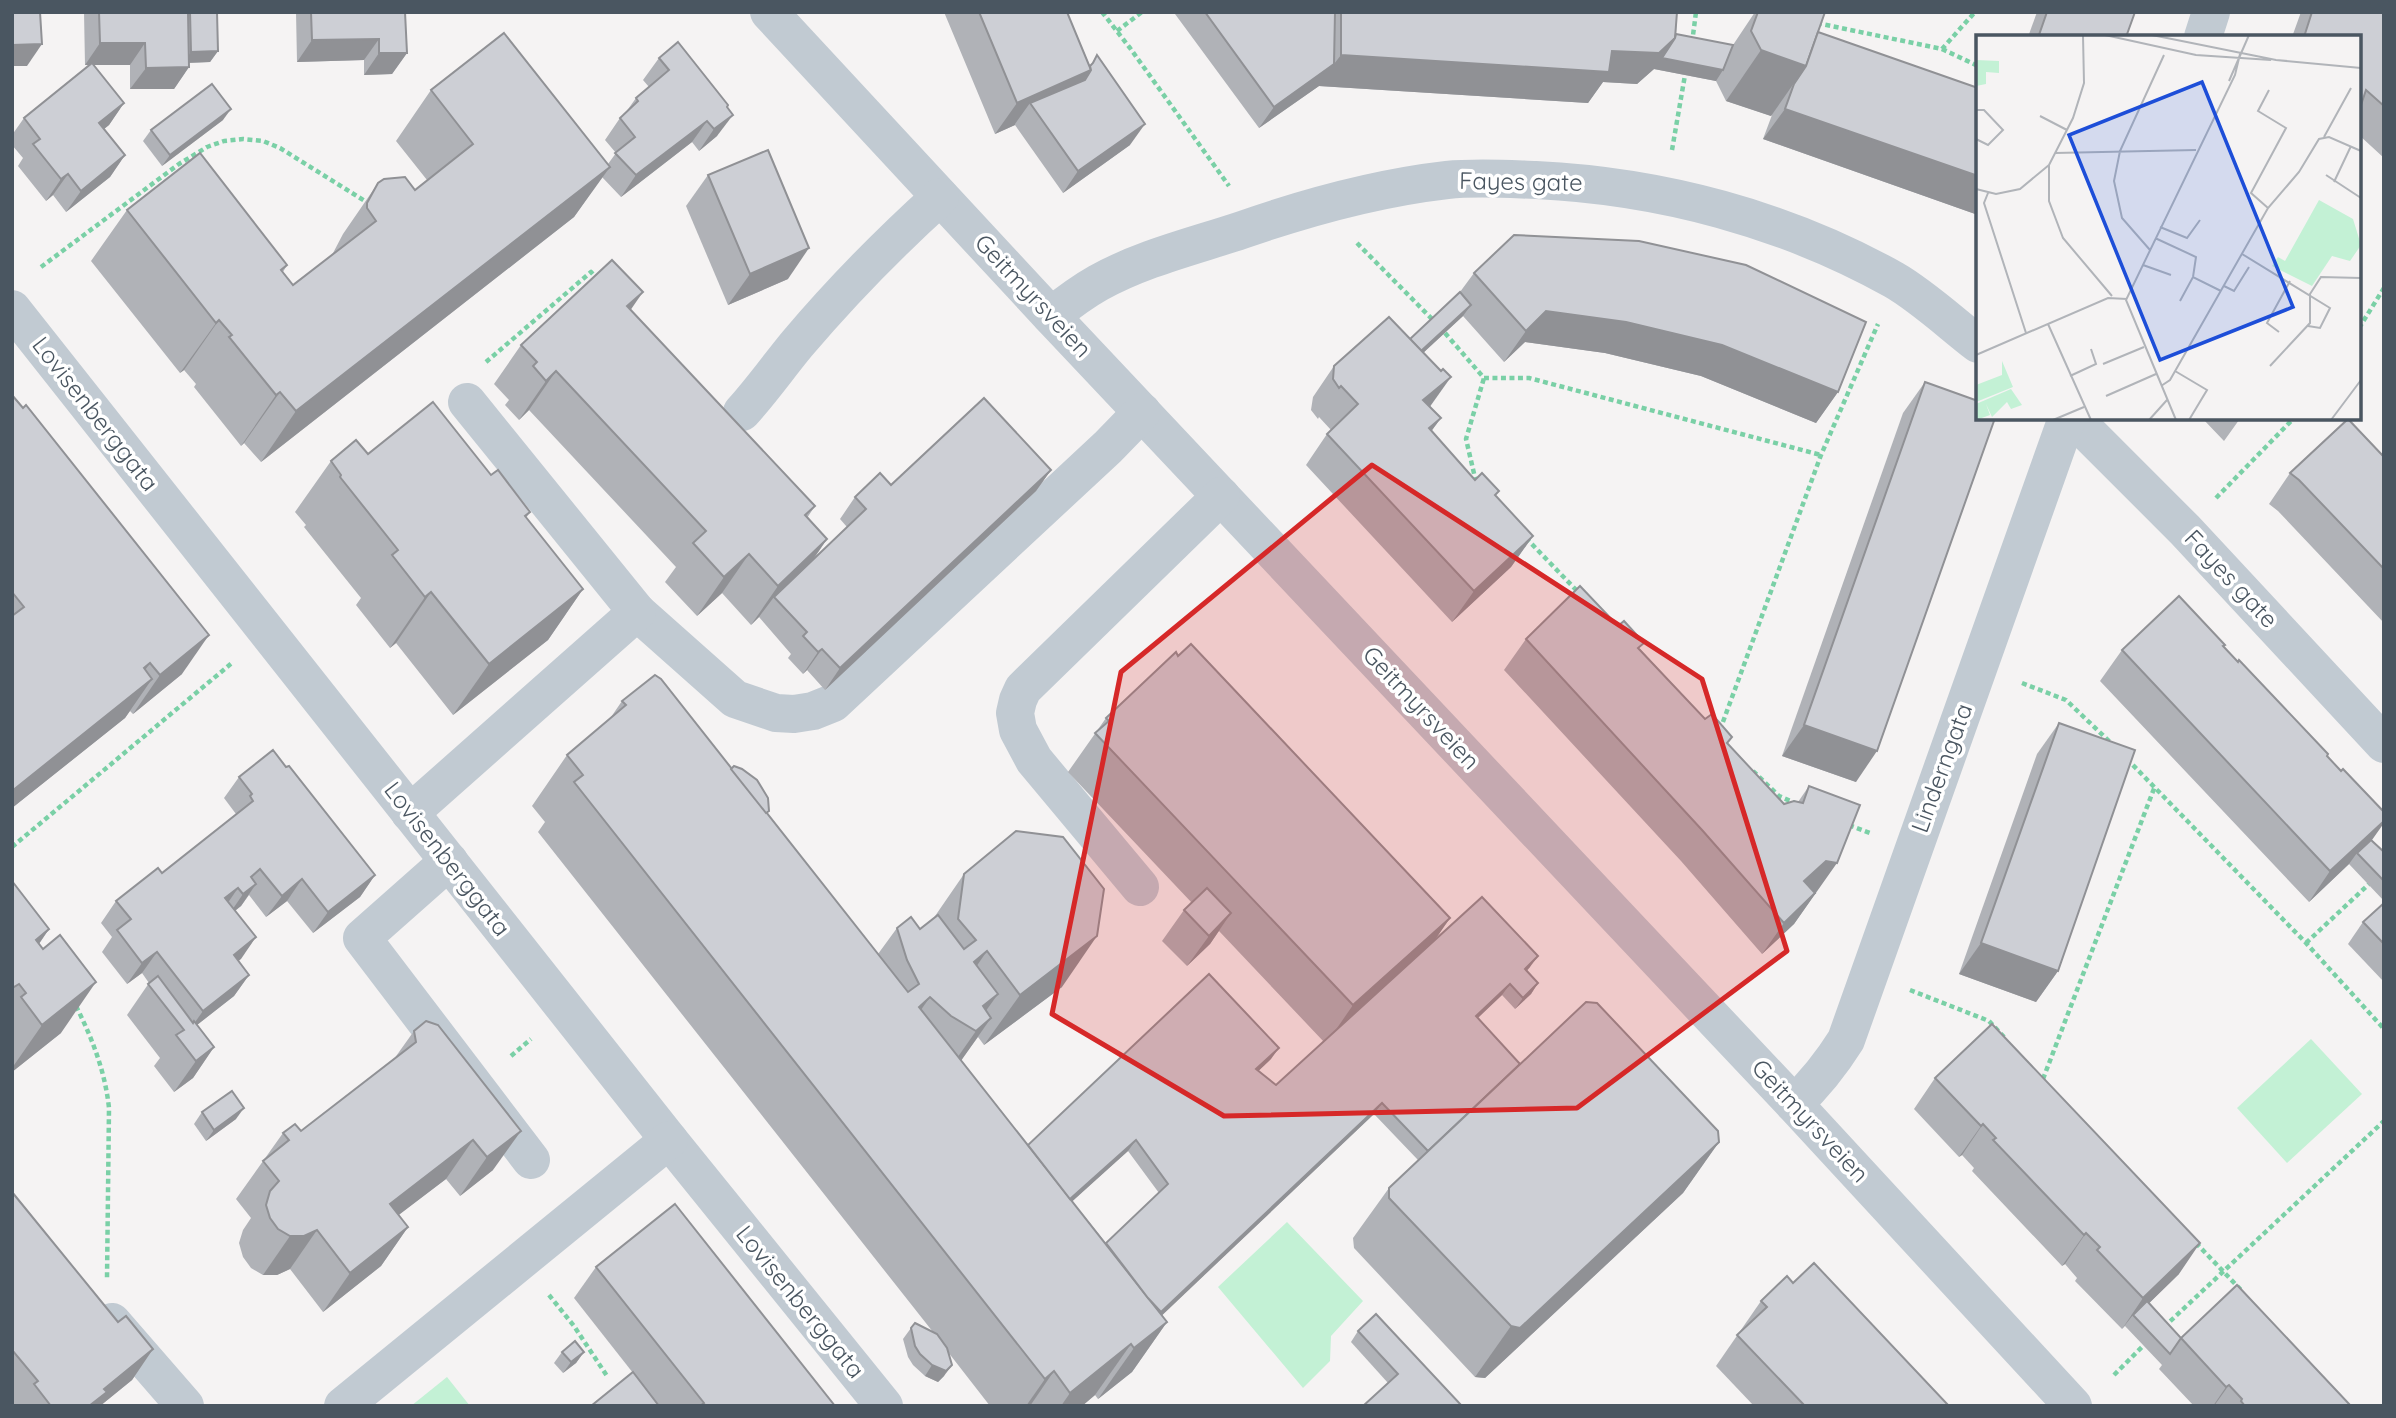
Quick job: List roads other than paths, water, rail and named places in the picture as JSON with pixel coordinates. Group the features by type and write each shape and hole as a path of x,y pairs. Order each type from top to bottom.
{"street":[{"name":"Geitmyrsveien","path":"769,12 1051,316 1794,1104 2073,1406"},
{"path":"2204,35 2211,12"},
{"name":"Fayes gate","path":"1051,316 1098,283 1136,266 1319,205 1448,180 1511,179 1591,183 1665,196 1747,215 1816,242 1896,282 1976,342"},
{"path":"742,412 842,293 940,197"},
{"name":"Lovisenberggata","path":"12,309 669,1140 884,1406"},
{"path":"467,402 637,612 735,699 776,713 794,714 813,711 833,703 1108,447 1142,412"},
{"name":"Linderngata","path":"1794,1104 1822,1076 1846,1040 2066,420"},
{"name":"Fayes gate","path":"2075,420 2185,530 2384,744"},
{"path":"1140,887 1034,760 1018,730 1015,713 1023,689 1221,496"},
{"path":"410,813 637,612"},
{"path":"449,861 362,938 531,1160"},
{"path":"343,1406 669,1140"},
{"path":"103,1310 185,1406"}]}
